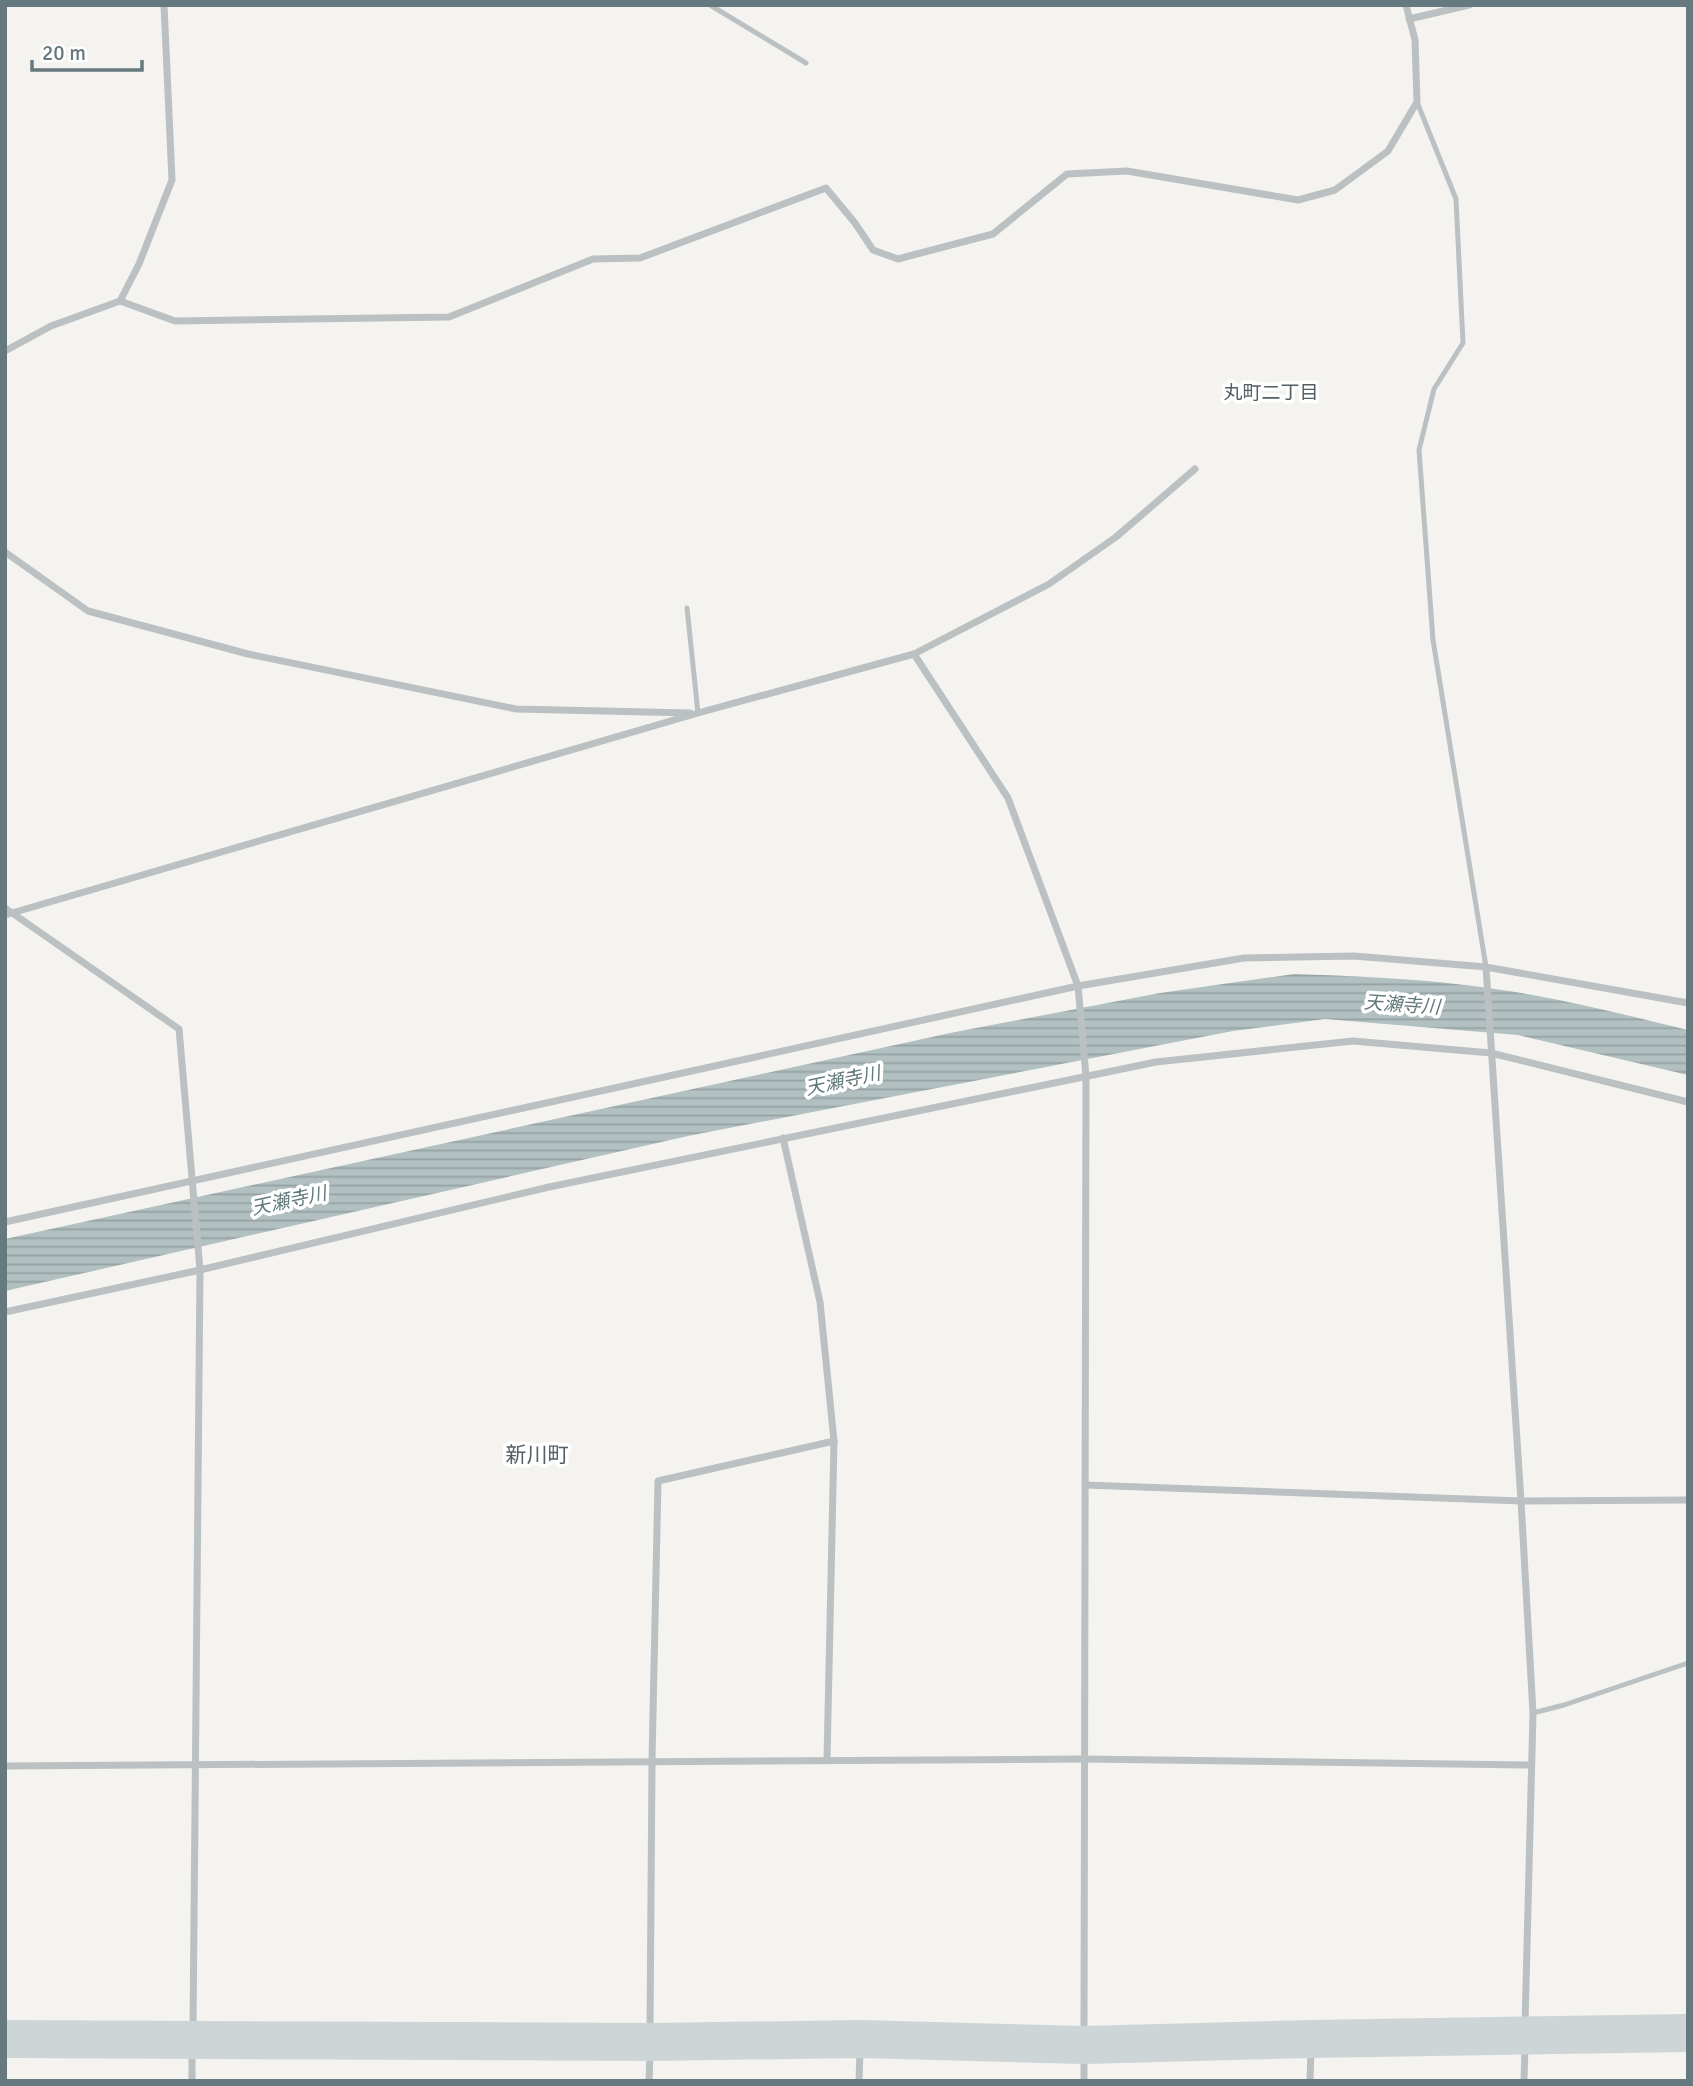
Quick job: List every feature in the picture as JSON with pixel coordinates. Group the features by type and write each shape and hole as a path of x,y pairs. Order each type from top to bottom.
{"street":[{"path":"5,351 51,326 120,300 139,264 172,180 164,5"},
{"path":"120,300 175,321 449,317 593,259 640,258 827,188 873,250 898,259 993,233 1067,174 1127,171 1298,201 1335,190 1388,151 1417,102 1415,40 1406,5"},
{"path":"1409,19 1469,5"},
{"path":"7,912 698,713 914,654 1049,584 1116,537 1195,469"},
{"path":"5,552 89,611 248,654 516,709 698,713"},
{"path":"914,654 1008,798 1078,986 1086,1076 1084,2063"},
{"path":"7,912 179,1029 200,1270 192,2081"},
{"path":"5,1222 1078,986 1244,958 1354,956 1486,967 1688,1003"},
{"path":"1486,967 1533,1713 1524,2081"},
{"path":"5,1312 200,1270 550,1187 1156,1062 1353,1041 1491,1053 1688,1102"},
{"path":"783,1138 821,1301 834,1441 827,1760"},
{"path":"649,2081 658,1481 834,1441"},
{"path":"1085,1485 1521,1501 1688,1500"},
{"path":"5,1766 1084,1759 1530,1765"},
{"path":"5,2039 650,2042 860,2039 1084,2063 1311,2039 1688,2033"},
{"path":"859,2081 860,2039"},
{"path":"1310,2081 1311,2039"}],"lane":[{"path":"710,5 806,63"},
{"path":"1417,102 1455,199 1463,343 1434,388 1419,450 1433,640 1486,967"},
{"path":"687,608 698,713"},
{"path":"1533,1713 1688,1663"}],"water":[{"name":"天瀬寺川","path":"1294,974 1400,979 1492,988 1688,1030 1688,1075 1518,1035 1325,1019 1233,1031 688,1136 5,1291 5,1239 950,1033 1160,993"}],"district":[{"name":"丸町二丁目","path":"1271,393"},
{"name":"新川町","path":"537,1455"}]}
